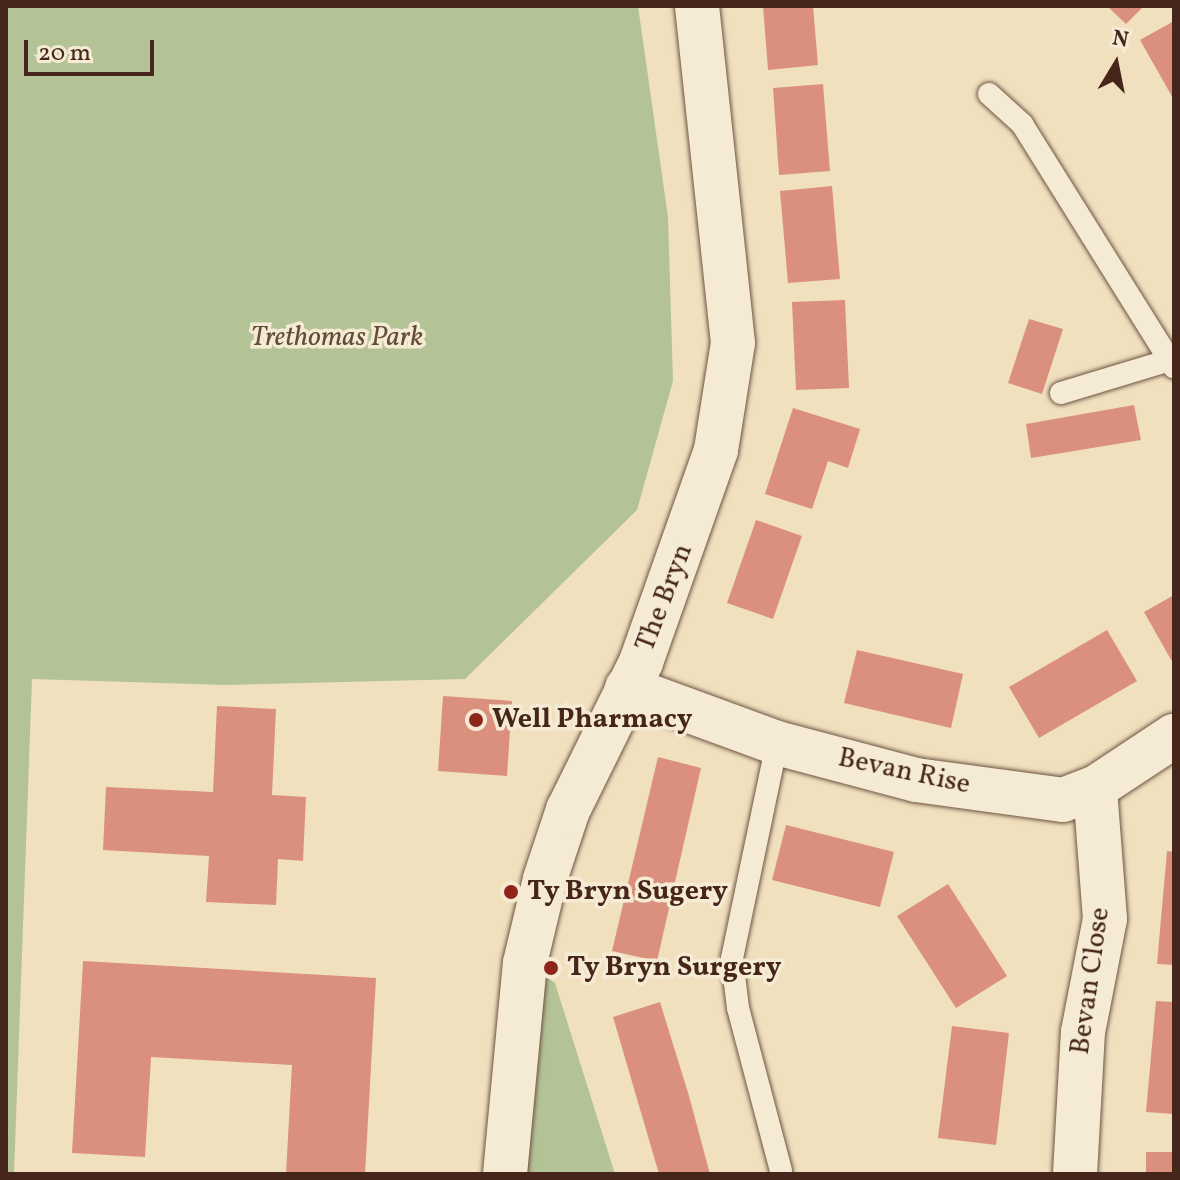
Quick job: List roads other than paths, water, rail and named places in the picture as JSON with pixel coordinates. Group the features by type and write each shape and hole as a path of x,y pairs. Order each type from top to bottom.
{"street":[{"name":"The Bryn","path":"505,1174 530,934 568,810 627,688 716,450 733,343 697,6"},
{"name":"Bevan Rise","path":"627,688 777,743 916,780 1063,800 1095,788 1174,736"},
{"name":"Bevan Close","path":"1075,1174 1083,1032 1105,919 1095,788"}],"lane":[{"path":"989,94 1022,124 1172,364 1061,393"},
{"path":"777,743 732,959 738,1008 781,1171"}],"place":[{"name":"Well Pharmacy","path":"476,720"},
{"name":"Ty Bryn Sugery","path":"511,892"},
{"name":"Ty Bryn Surgery","path":"551,968"}],"park label":[{"name":"Trethomas Park","path":"337,338"}]}
